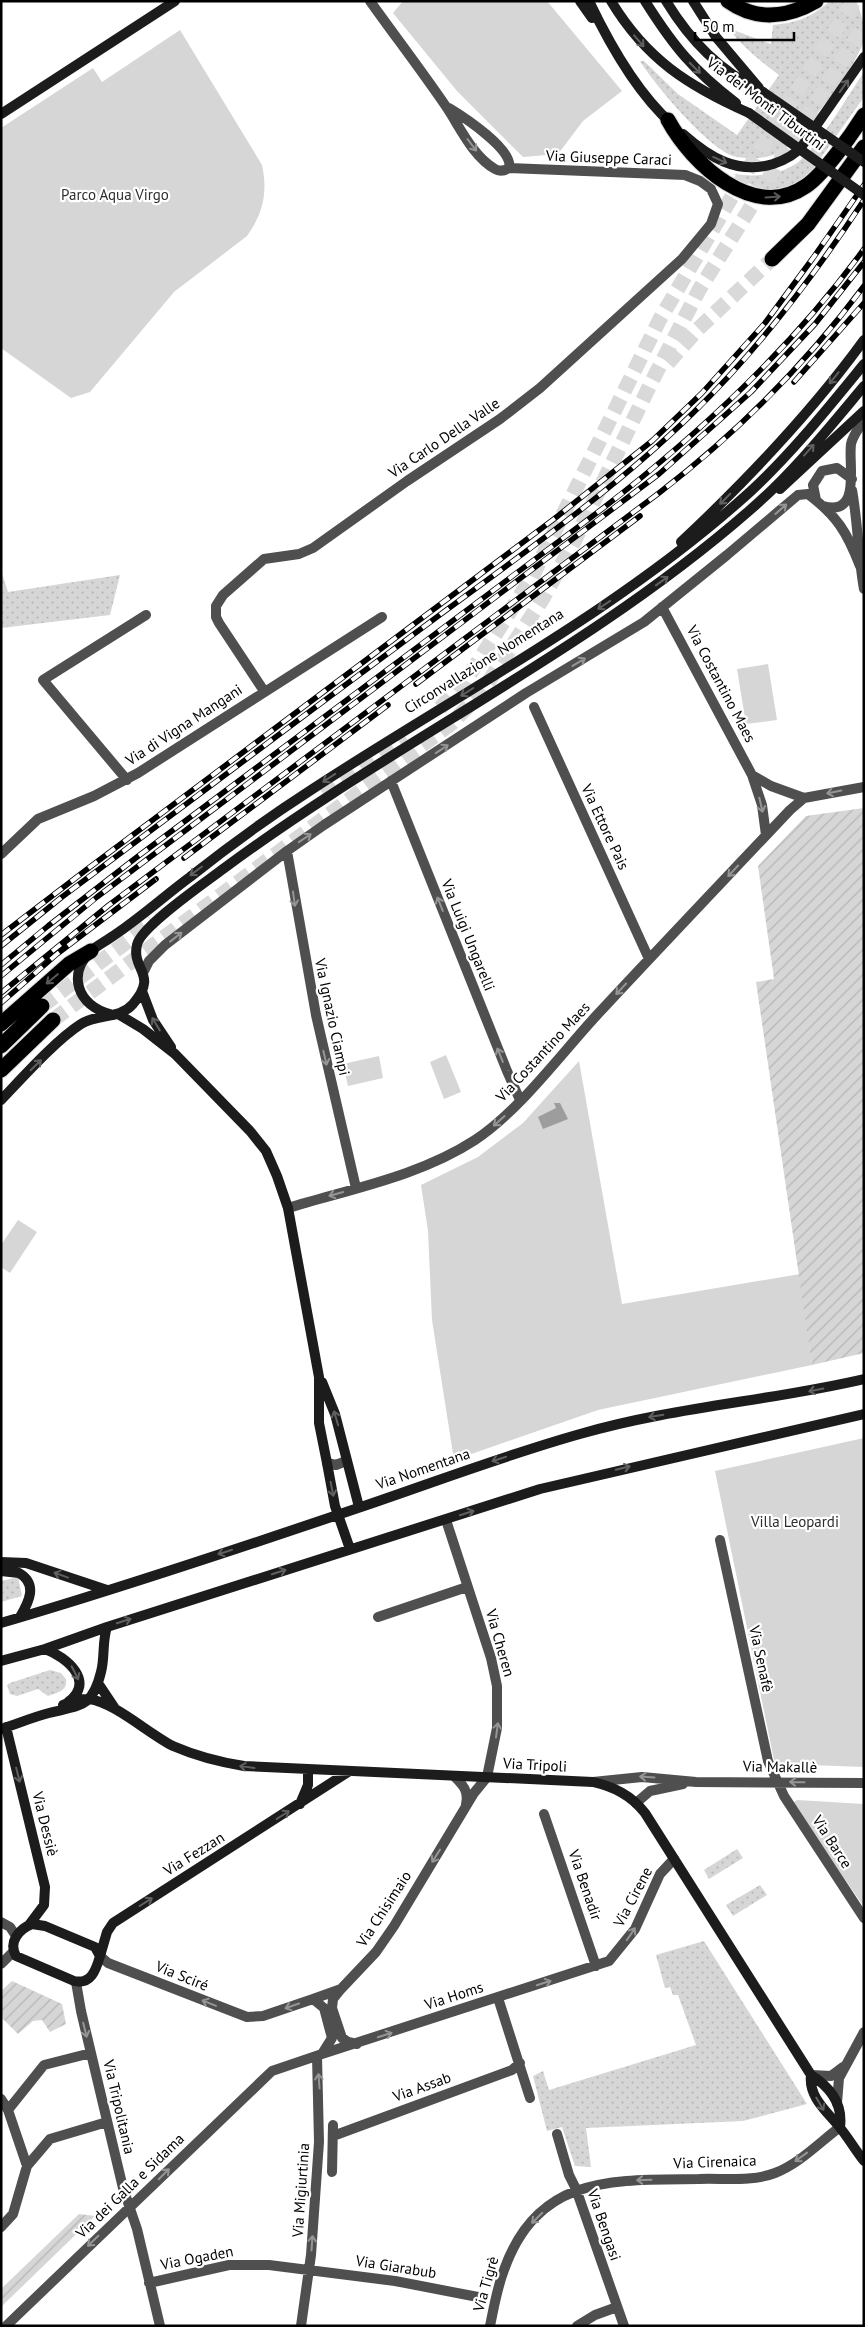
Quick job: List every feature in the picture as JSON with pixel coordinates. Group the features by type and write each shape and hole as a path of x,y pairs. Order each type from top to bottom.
{"highway":[{"path":"728,1 750,13 773,16 795,12 816,1"},
{"path":"668,120 682,142 722,180 742,191 768,198 792,194 812,182 864,115"},
{"path":"772,259 808,224 864,147"},
{"path":"1,1024 69,964 91,951"},
{"path":"1,1046 42,1006"},
{"path":"1,1070 53,1020"},
{"path":"1,1074 19,1052"}],"street":[{"name":"Via Giuseppe Caraci","path":"370,1 484,159 496,170 502,171 509,168 684,175 706,186"},
{"path":"580,1 635,79 668,120 696,145 718,160 746,168 774,164 789,158 798,151 864,57"},
{"path":"589,1 605,35"},
{"path":"611,1 633,33 662,65 702,92 749,113"},
{"name":"Via dei Monti Tiburtini","path":"645,1 672,42 688,62 749,113 864,195"},
{"name":"Via dei Monti Tiburtini","path":"666,1 685,30 709,57 736,78 763,92 864,162"},
{"path":"693,1 716,37 763,92"},
{"path":"1,114 172,2"},
{"name":"Via Giuseppe Caraci","path":"446,106 478,127 501,149 510,161 509,168"},
{"name":"Via Carlo Della Valle","path":"264,691 217,620 216,606 223,595 264,559 299,554 313,548 407,481 500,419 540,388 651,288 698,242 711,224 717,210 715,195 706,186"},
{"path":"644,577 703,522 767,456 825,390 864,340"},
{"name":"Circonvallazione Nomentana","path":"91,951 131,923 246,834 306,792 555,637 644,577 709,527 753,489 817,421 864,364"},
{"path":"1,1100 74,1029 88,1020 101,1016 116,1015 130,1008 142,991 145,981 144,971 136,956 137,944 141,935 222,870 343,787 596,628 699,554 752,508 811,448 864,386"},
{"path":"752,508 787,484 864,411"},
{"path":"864,420 852,439 850,451 852,490 864,589"},
{"path":"850,451 864,434"},
{"path":"852,479 837,468 822,471 813,488 819,503 832,508 840,506 852,490"},
{"path":"144,971 149,961 165,945 287,851 526,694 623,636 727,555 796,496 805,493 819,503 846,532 860,566"},
{"name":"Via Costantino Maes","path":"662,607 752,775 762,805 766,835"},
{"path":"127,780 44,680 146,615"},
{"name":"Via di Vigna Mangani","path":"1,854 38,819 127,780 382,617"},
{"name":"Via Ettore Pais","path":"534,707 649,959"},
{"path":"752,775 771,786 804,798 864,787"},
{"name":"Via Luigi Ungarelli","path":"391,781 507,1072 520,1100"},
{"name":"Via Costantino Maes","path":"288,1208 356,1188 423,1165 465,1146 498,1122 766,835 804,798"},
{"name":"Via Ignazio Ciampi","path":"287,851 312,999 356,1188"},
{"path":"91,951 79,971 78,981 80,991 88,1004 102,1012 116,1015 143,1029 175,1054 262,1146 277,1176 288,1208 320,1376 335,1414 359,1507"},
{"path":"142,991 153,1020 175,1054"},
{"path":"320,1376 320,1423 338,1514 350,1549"},
{"name":"Via Nomentana","path":"1,1623 338,1514 433,1480 610,1426 682,1412 779,1397 864,1379"},
{"path":"1,1661 45,1649 107,1627 570,1480 864,1414"},
{"path":"327,1463 336,1465 346,1461"},
{"name":"Via Cheren","path":"446,1520 491,1658 497,1686 498,1718 487,1778"},
{"name":"Via Senafè","path":"720,1540 768,1761 776,1782"},
{"path":"1,1562 14,1561 26,1563 107,1590"},
{"path":"1,1571 18,1572 29,1584 31,1595 20,1618"},
{"path":"378,1617 467,1587"},
{"path":"50,1712 74,1708 89,1699 98,1683 103,1664 107,1627"},
{"path":"4,1728 50,1712 63,1705 76,1694 79,1687 79,1678 66,1660 45,1649"},
{"name":"Via Tripoli","path":"98,1683 117,1710"},
{"path":"63,1705 89,1699"},
{"name":"Via Tripoli","path":"89,1699 117,1710 164,1741 203,1757 256,1768 593,1782 612,1787 636,1803 649,1819 811,2076 830,2090 840,2114 840,2127"},
{"name":"Via Dessiè","path":"4,1728 45,1887 44,1905 29,1925 22,1928 16,1936"},
{"path":"300,1804 308,1785 308,1770"},
{"name":"Via Fezzan","path":"100,1956 113,1923 348,1772"},
{"name":"Via Chisimaio","path":"454,1776 464,1787 466,1793 466,1802 462,1814"},
{"name":"Via Makallè","path":"593,1782 642,1777 696,1782 864,1783"},
{"name":"Via Chisimaio","path":"255,2017 342,1989 362,1968 394,1926 474,1793 487,1778"},
{"name":"Via Makallè","path":"636,1803 650,1791 696,1782"},
{"name":"Via Barce","path":"776,1782 864,1918"},
{"name":"Via Benadir","path":"544,1814 596,1966"},
{"name":"Via Cirene","path":"596,1966 611,1959 626,1941 642,1916 660,1874 674,1859"},
{"path":"1,1922 10,1927 16,1936 13,1952 1,1964"},
{"path":"13,1952 21,1960 76,1982 90,1979 100,1956 99,1951 91,1945 40,1924 29,1925"},
{"name":"Via Sciré","path":"100,1956 108,1962 230,2012 255,2017"},
{"name":"Via Homs","path":"275,2069 358,2044 596,1966"},
{"name":"Via Tripolitania","path":"76,1982 90,2053 123,2188 137,2229 160,2326"},
{"path":"342,1989 333,1999 332,2008 342,2038 348,2042 358,2044"},
{"path":"498,1998 530,2098"},
{"path":"313,1999 324,2008 332,2034 331,2042 320,2055"},
{"path":"837,2103 837,2085 844,2067 864,2032"},
{"path":"8,2110 44,2065 90,2053"},
{"name":"Via Migiurtinia","path":"301,2326 309,2270 320,2122 320,2055"},
{"name":"Via Assab","path":"332,2172 333,2130 512,2070 520,2063"},
{"path":"811,2076 830,2076 844,2067"},
{"name":"Via dei Galla e Sidama","path":"6,2326 101,2233 130,2208 275,2069"},
{"name":"Via Tripoli","path":"811,2076 811,2084 818,2101 827,2115 840,2127 864,2161"},
{"path":"1,2099 8,2110 27,2166"},
{"path":"1,2227 13,2214 27,2166 50,2139 107,2122"},
{"name":"Via Cirenaica","path":"576,2189 594,2184 623,2180 742,2178 772,2174 803,2156 840,2127"},
{"name":"Via Bengasi","path":"557,2134 569,2175 576,2189 624,2326"},
{"name":"Via Tigrè","path":"490,2326 503,2272 519,2239 536,2218 553,2203 576,2189"},
{"name":"Via Ogaden","path":"149,2282 229,2265 269,2265 309,2270"},
{"name":"Via Giarabub","path":"309,2270 428,2286 478,2297"},
{"path":"577,2326 595,2315 617,2307"}],"green space":[{"path":"403,1 547,1 622,91 583,121 558,154 523,157 457,91 393,13"},
{"path":"830,1 856,1 864,32 863,42 841,82 817,114 794,141 774,155 760,158 745,158 733,156 722,150 682,114 657,85 640,61 644,61 678,94 737,135 779,75 752,53 728,28 771,44 773,25 804,18 816,12"},
{"name":"Parco Aqua Virgo","path":"180,30 262,165 264,175 263,202 257,219 247,236 174,292 90,392 71,398 1,348 1,128 93,68 102,82"},
{"path":"864,72 864,97 808,176 793,185 773,190 757,188 733,174 757,175 772,173 787,169 802,159 821,137"},
{"path":"1,570 8,592 120,575 110,615 1,628"},
{"path":"768,664 777,720 746,724 737,669"},
{"path":"864,808 864,1353 812,1365 756,982 774,979 758,866 806,816"},
{"path":"446,1055 461,1092 444,1099 430,1062"},
{"path":"379,1056 383,1078 348,1086 343,1064"},
{"path":"579,1061 622,1304 800,1274 812,1365 598,1410 454,1460 432,1320 428,1231 421,1185 478,1157 523,1123"},
{"path":"18,1220 37,1232 10,1273 1,1267 1,1245"},
{"name":"Villa Leopardi","path":"864,1438 864,1767 783,1764 774,1760 715,1471"},
{"path":"18,1577 22,1596 1,1602 1,1581"},
{"path":"50,1670 61,1673 66,1679 64,1689 48,1696 38,1689 17,1696 10,1694 7,1685 10,1683"},
{"path":"797,1800 864,1804 864,1907 792,1803"},
{"path":"737,1849 743,1858 709,1879 704,1870"},
{"path":"760,1885 767,1895 733,1916 726,1905"},
{"path":"704,1941 807,2104 743,2121 586,2128 591,2167 575,2166 562,2127 547,2131 533,2076 543,2071 549,2090 696,2045 678,1995 673,1995 670,1987 665,1988 656,1955"},
{"path":"12,1981 62,2004 66,2024 50,2032 42,2020 33,2021 18,2034 1,2017 1,1991"},
{"path":"79,2214 95,2216 1,2307 1,2289"}],"shaded area":[{"path":"554,1103 560,1103 568,1119 543,1129 538,1117 556,1108"}],"tunnel":[{"path":"440,708 465,682 532,577 660,319 747,171 854,1"},
{"path":"53,1020 452,723 477,697 542,600 574,542 652,381 699,290 864,26"},
{"path":"668,363 697,330 772,259"},
{"path":"324,795 404,735"},
{"path":"42,1006 153,922"}],"railway":[{"path":"1,935 554,519 652,441 702,393 765,323 864,185"},
{"path":"1,946 62,897 590,503 660,444 717,389 762,338 805,284 864,200"},
{"path":"1,965 137,857 602,509 674,451 742,388 806,322 864,249"},
{"path":"1,976 97,897 659,474 751,392 815,324 864,262"},
{"path":"1,993 109,905 688,470 769,397 818,343 864,286"},
{"path":"794,382 864,303"},
{"path":"416,684 640,516"},
{"path":"184,858 388,705"},
{"path":"1,1003 57,954 156,879"}]}
